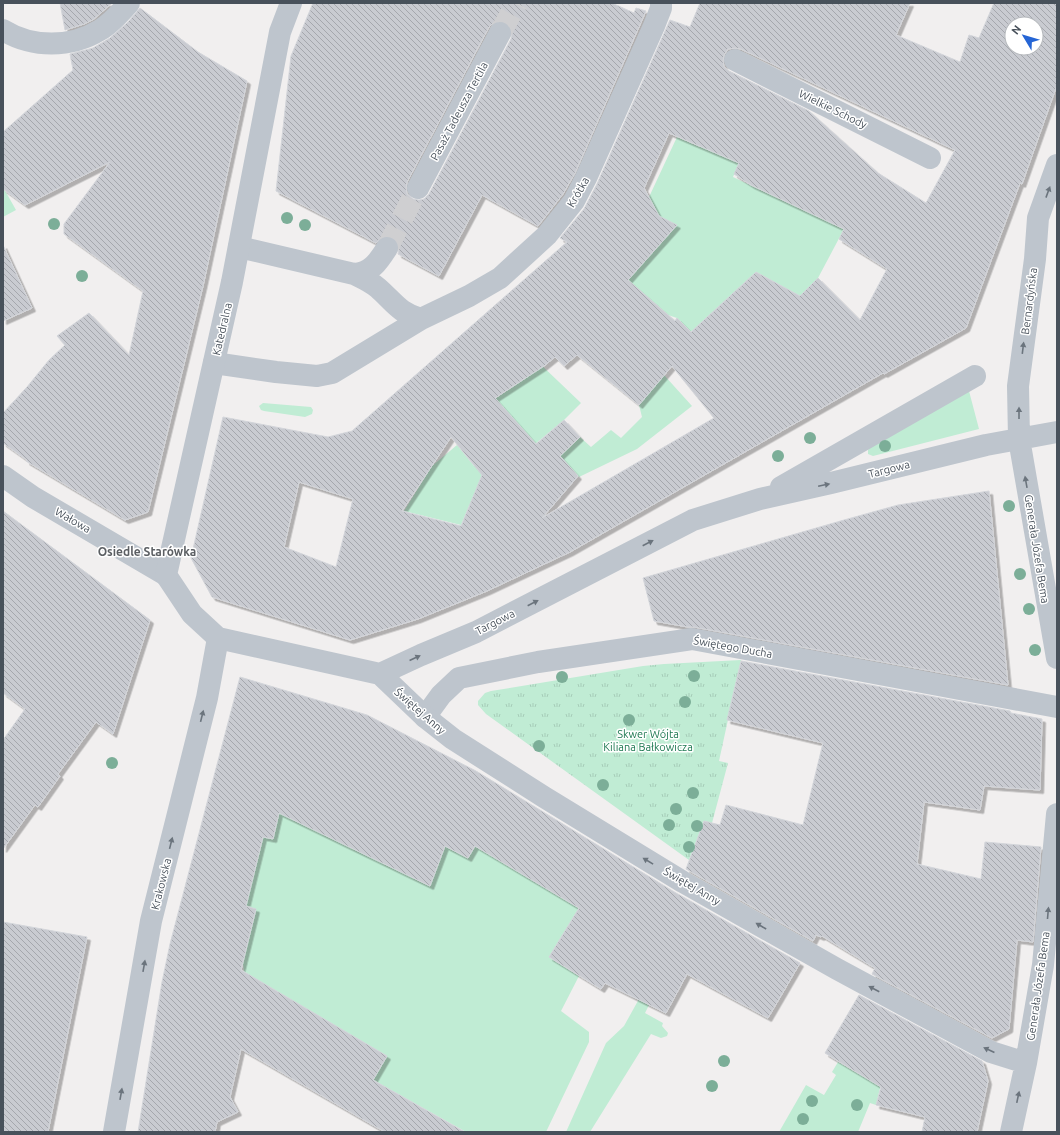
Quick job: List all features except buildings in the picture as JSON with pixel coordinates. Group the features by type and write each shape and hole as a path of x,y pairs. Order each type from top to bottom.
{"street":[{"path":"3,30 23,40 44,44 60,44 79,39 100,30 129,3"},
{"name":"Katedralna","path":"166,575 240,248 280,32 291,3"},
{"name":"Krótka","path":"214,363 282,373 316,376 332,373 420,319 469,296 500,278 547,235 574,201 586,178 654,26 661,8 661,3"},
{"name":"Pasaż Tadeusza Tertila","path":"418,188 500,33"},
{"name":"Wielkie Schody","path":"735,60 930,158"},
{"name":"Bernardyńska","path":"1018,439 1018,386 1035,259 1038,218 1057,165"},
{"path":"240,248 354,274 369,281 378,288 401,311 420,319"},
{"path":"354,274 361,274 373,268 387,248"},
{"name":"Targowa","path":"760,499 975,376"},
{"name":"Targowa","path":"380,674 476,632 693,520 760,499 986,445 1057,432"},
{"name":"Generała Józefa Bema","path":"1018,439 1047,610 1057,658"},
{"name":"Wałowa","path":"3,476 33,497 166,575"},
{"path":"166,575 192,614 218,638 380,674"},
{"name":"Krakowska","path":"114,1132 152,921 206,698 218,638"},
{"name":"Świętego Ducha","path":"425,717 441,696 458,678 538,662 692,639 1057,707"},
{"name":"Świętej Anny","path":"380,674 425,717 453,739 544,797 683,882 836,969 992,1052 1026,1063"},
{"name":"Generała Józefa Bema","path":"1011,1132 1026,1063 1043,965 1057,814"}],"green space":[{"path":"705,135 743,154 733,177 844,229 818,278 800,296 756,272 691,332 677,318 668,315 628,280 676,226 641,208 649,197 677,137 700,147"},
{"path":"3,187 16,210 3,217"},
{"path":"536,360 581,403 564,420 529,449 492,401 526,378 524,374"},
{"path":"664,375 692,406 637,449 579,477 560,456 580,437 591,447 611,430 621,438 642,417 639,405"},
{"path":"969,391 979,429 873,456 868,454 868,450 871,446"},
{"path":"263,403 311,407 313,410 312,414 305,417 261,410 259,406"},
{"path":"505,441 480,510 469,506 461,525 404,511 432,466 457,445 474,466"},
{"name":"Skwer Wójta Kiliana Bałkowicza","path":"741,660 719,761 728,763 712,823 704,821 689,860 486,714 478,705 478,701 485,693 491,691 643,666"},
{"path":"280,810 430,886 445,846 468,858 475,846 579,908 549,957 579,976 561,1011 589,1032 589,1042 546,1132 466,1132 373,1080 387,1056 244,972 243,963 256,909 246,906 263,837 273,839"},
{"path":"639,999 649,1005 645,1013 663,1023 662,1026 668,1033 667,1036 661,1038 651,1034 590,1132 566,1132 606,1043 624,1026"},
{"path":"838,1062 881,1084 876,1105 870,1103 858,1132 779,1132 806,1085 824,1095 836,1075 832,1072"}],"tunnel":[{"path":"500,33 517,3"},
{"path":"387,248 418,188"}],"district":[{"name":"Osiedle Starówka","path":"147,551"}]}
